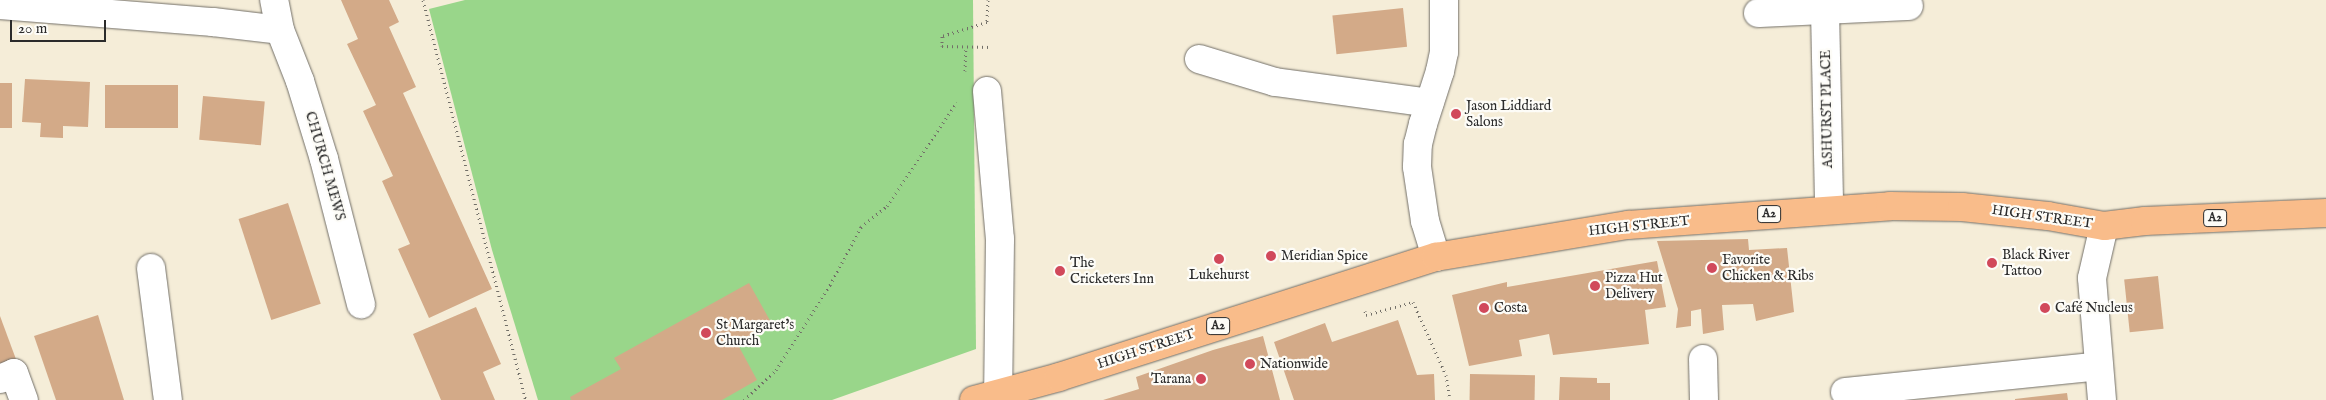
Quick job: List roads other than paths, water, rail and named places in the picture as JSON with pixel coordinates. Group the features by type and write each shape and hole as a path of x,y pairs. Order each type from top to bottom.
{"main road":[{"name":"HIGH STREET","path":"990,397 1066,375 1436,257 1628,225 1890,206 1962,207 2048,216 2104,226 2145,221 2326,213"}],"street":[{"name":"CHURCH MEWS","path":"274,0 280,30 300,81 324,159 362,304"},
{"path":"1436,257 1425,221 1417,167 1418,144 1444,52 1444,0"},
{"path":"0,5 280,30"},
{"path":"1758,14 1909,6"},
{"name":"ASHURST PLACE","path":"1825,10 1829,209"},
{"path":"1199,60 1276,82 1430,103"},
{"path":"988,91 1000,240 990,397"},
{"path":"2102,400 2092,278 2104,226"},
{"path":"150,268 168,400"},
{"path":"1703,359 1704,400"},
{"path":"1845,392 2099,366"},
{"path":"0,379 14,373 24,400"}],"place":[{"name":"Jason Liddiard Salons","path":"1456,114"},
{"name":"Meridian Spice","path":"1271,256"},
{"name":"Lukehurst","path":"1219,259"},
{"name":"Black River Tattoo","path":"1992,263"},
{"name":"Favorite Chicken & Ribs","path":"1712,268"},
{"name":"The Cricketers Inn","path":"1060,271"},
{"name":"Pizza Hut Delivery","path":"1595,286"},
{"name":"Costa","path":"1484,308"},
{"name":"Café Nucleus","path":"2045,308"},
{"name":"St Margaret's Church","path":"706,333"},
{"name":"Nationwide","path":"1250,364"},
{"name":"Tarana","path":"1201,379"}]}
